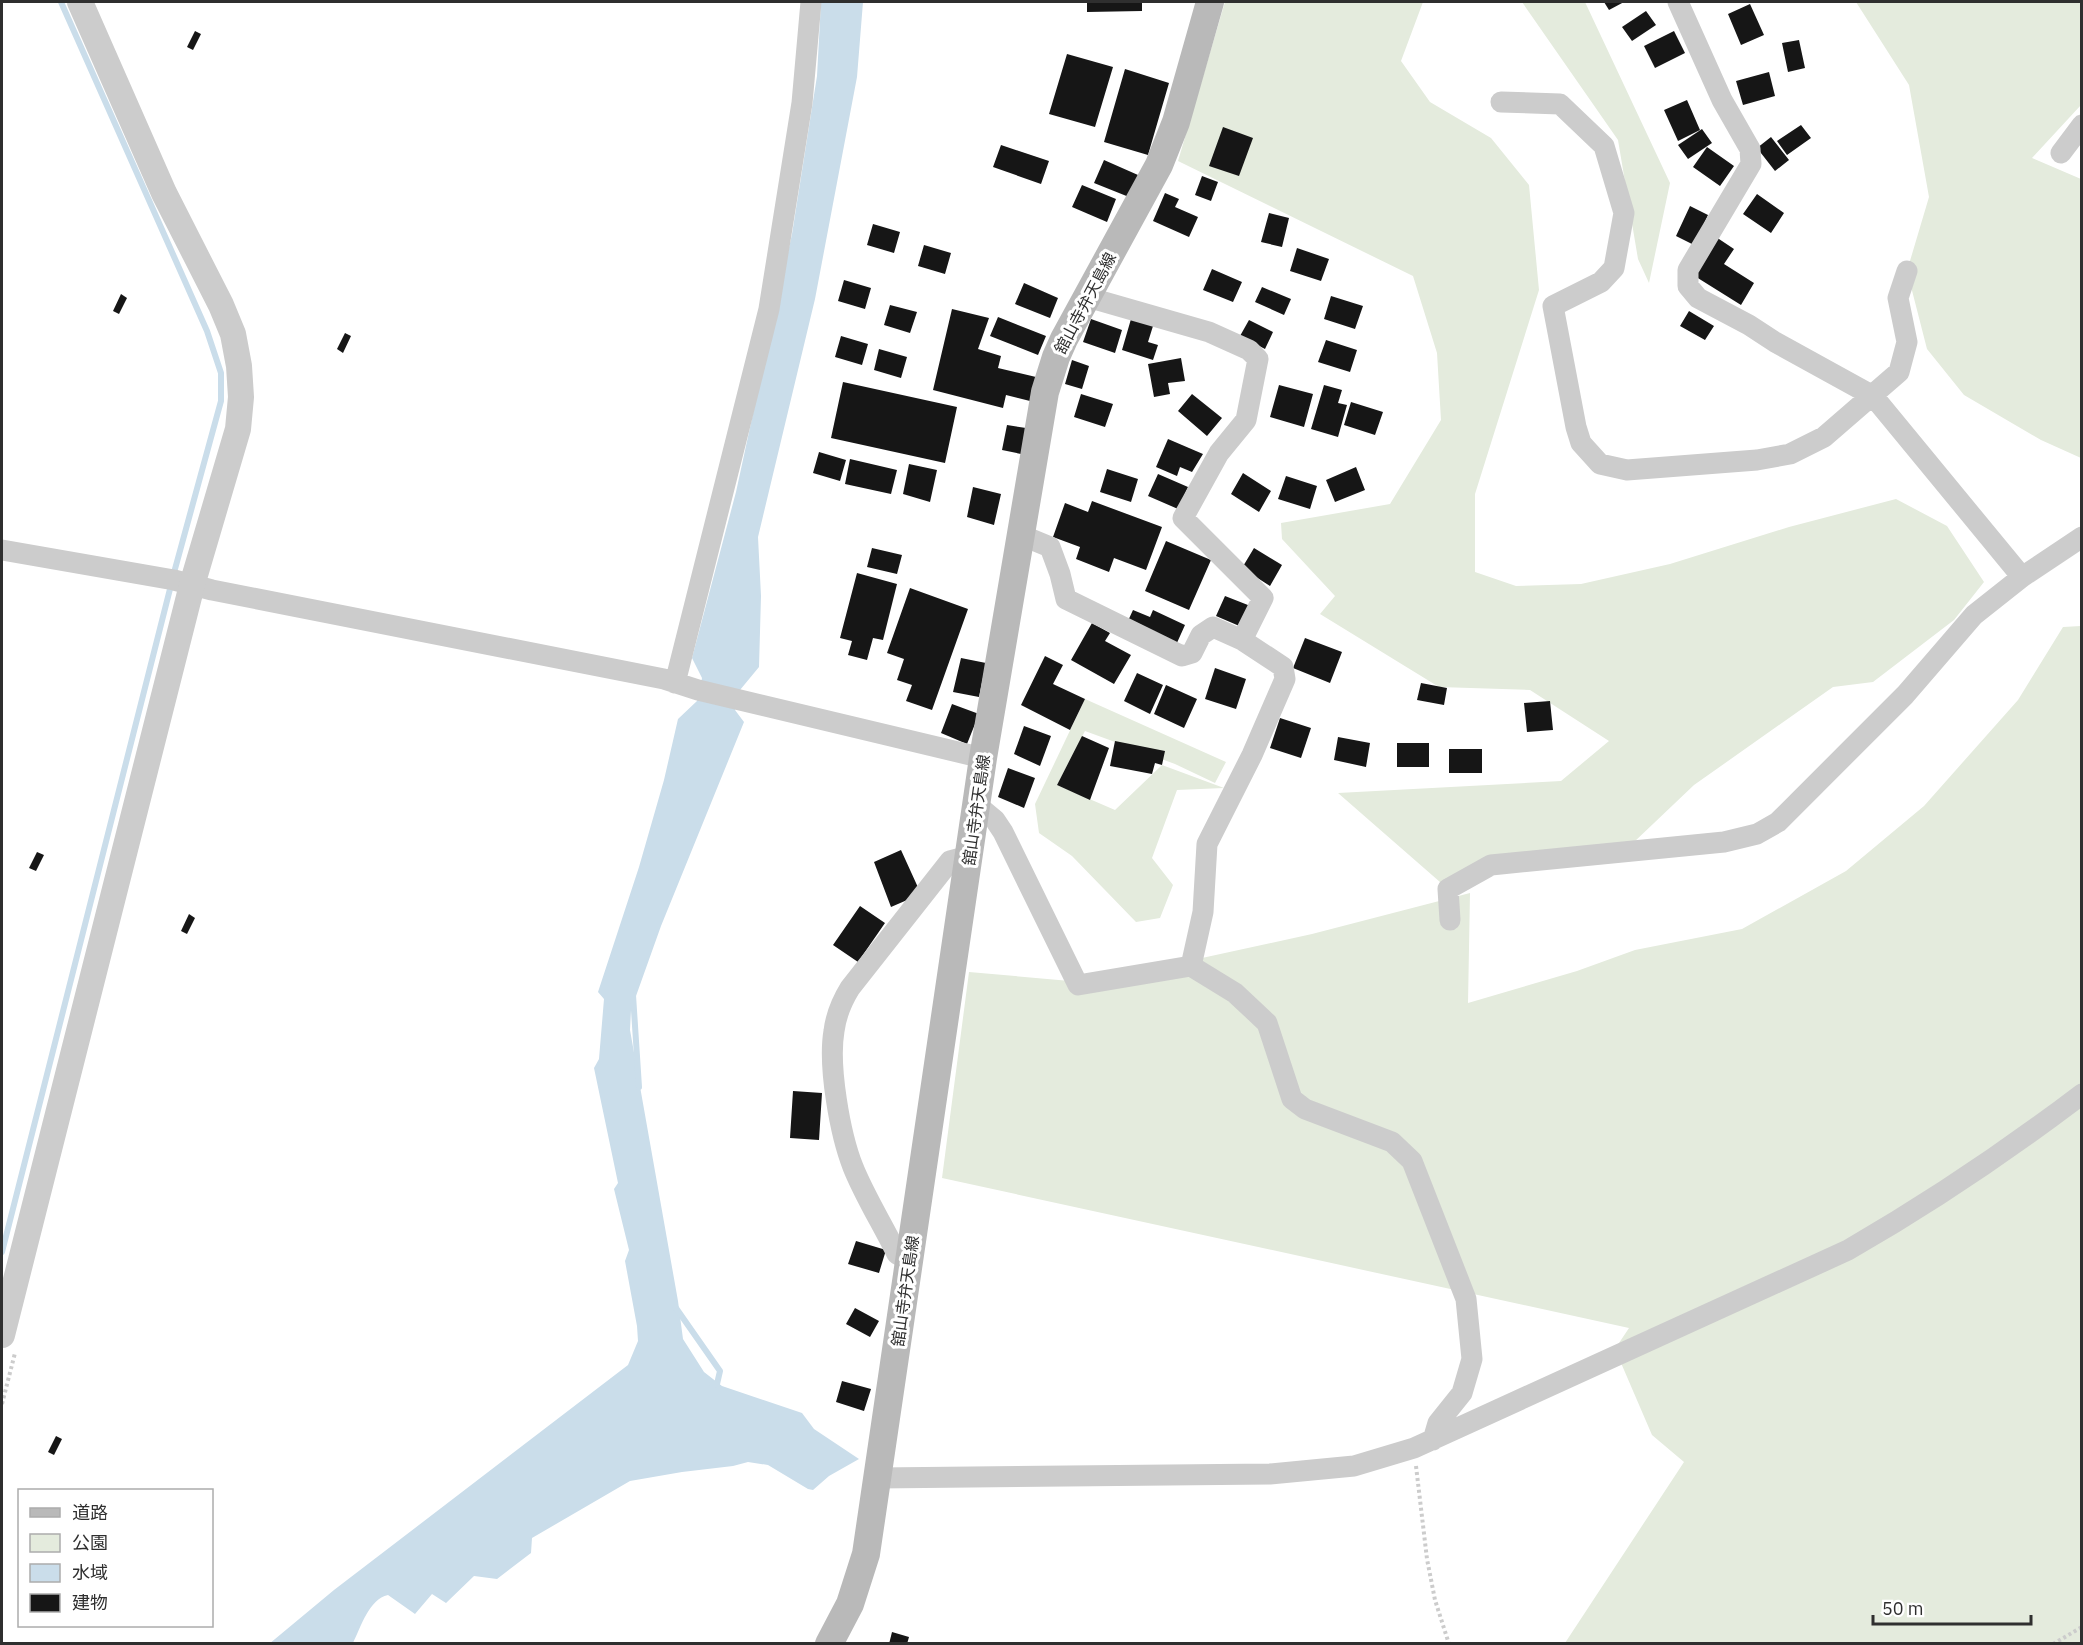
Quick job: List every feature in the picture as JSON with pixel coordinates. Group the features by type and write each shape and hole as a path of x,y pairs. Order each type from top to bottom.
{"main road":[{"name":"舘山寺弁天島線","path":"829,1644 850,1604 866,1554 983,758 1041,413 1050,374 1064,339 1149,186 1168,144 1210,2"}],"street":[{"path":"2,1335 192,585 238,429 241,397 239,366 233,334 221,305 164,193 80,2"},
{"path":"675,683 769,309 802,103 811,2"},
{"path":"1678,2 1722,100 1750,149 1751,164 1688,270 1688,286 1698,298 1873,396 2022,578"},
{"path":"1501,102 1560,104 1605,146 1624,213 1614,268 1601,282 1553,306 1576,427 1581,443 1600,464 1627,470 1757,460 1790,454 1824,436 1899,372 1907,342 1898,298 1907,271"},
{"path":"2061,153 2082,125"},
{"path":"1087,297 1209,332 1249,350 1258,359 1246,420 1219,453 1183,518 1263,598 1242,640"},
{"path":"1021,535 1050,547 1066,599 1182,656 1191,653 1201,635 1213,627 1242,640 1283,667 1285,679 1247,765 1207,844 1203,912 1191,966"},
{"path":"1450,920 1448,889 1491,865 1724,842 1756,834 1778,822 1905,695 1974,615 2022,578 2082,537"},
{"path":"2,550 192,585 663,679 739,700 983,758"},
{"path":"976,805 995,820 1002,832 1078,985 1191,966 1234,993 1267,1023 1292,1099 1305,1109 1392,1142 1412,1161 1466,1299 1472,1359 1462,1393 1423,1444"},
{"path":"910,1261 897,1254 853,1168 838,1111 833,1061 834,1030 842,1001 850,988 950,861 969,856"},
{"path":"878,1478 1270,1474 1354,1466 1423,1444 1848,1251 1915,1212 1995,1159 2082,1094"}],"path":[{"path":"1423,1444 1427,1559 1435,1600 1449,1644"},
{"path":"2053,1644 2082,1627"}],"green space":[{"path":"1225,2 1423,2 1401,61 1430,102 1491,138 1529,185 1539,290 1475,494 1475,572 1516,586 1581,584 1670,564 1789,527 1896,499 1947,526 1984,582 1954,620 1873,682 1833,687 1694,785 1633,843 1545,850 1448,889 1338,793 1561,781 1609,741 1530,690 1439,687 1320,614 1335,596 1282,539 1281,523 1390,504 1441,420 1437,353 1413,276 1178,161"},
{"path":"1522,2 1585,2 1670,183 1649,283 1638,259 1618,140"},
{"path":"1856,2 2081,2 2081,105 2032,158 2081,179 2081,458 2041,440 1964,395 1927,349 1907,271 1929,197 1909,85"},
{"path":"2081,626 2081,1643 1565,1643 1684,1462 1652,1435 1615,1349 1629,1328 942,1178 969,972 1070,981 1078,985 1312,934 1470,893 1468,1003 1577,971 1635,950 1742,929 1846,871 1924,806 2018,700 2063,627"},
{"path":"1085,699 1226,762 1215,783 1175,764 1085,731 1057,785 1115,810 1162,765 1224,788 1177,790 1152,858 1173,885 1160,918 1136,922 1072,856 1039,833 1035,804"}],"water":[{"path":"821,2 863,2 857,77 815,299 758,537 761,596 759,667 740,690 735,710 744,722 661,926 631,1010 630,1030 683,1339 704,1372 722,1386 802,1413 814,1429 859,1459 829,1476 813,1490 768,1465 748,1462 630,1481 532,1538 531,1553 497,1579 474,1576 446,1603 432,1594 415,1614 388,1595 381,1598 371,1608 353,1643 269,1644 334,1590 628,1365 638,1341 625,1261 629,1250 614,1189 618,1183 594,1068 599,1059 604,999 598,992 639,867 664,780 678,719 697,701 702,678 692,658 736,492 792,234 817,76"}],"building":[{"path":"1087,2 1142,2 1142,11 1087,12"},
{"path":"1604,2 1624,2 1609,10"},
{"path":"1750,4 1764,35 1741,45 1728,14"},
{"path":"1646,11 1656,25 1632,41 1622,27"},
{"path":"195,31 201,34 193,50 187,47"},
{"path":"1674,31 1685,53 1655,68 1644,46"},
{"path":"1799,40 1805,68 1788,72 1782,43"},
{"path":"1067,54 1113,67 1095,127 1049,114"},
{"path":"1125,69 1169,83 1148,155 1104,142"},
{"path":"1769,72 1775,96 1743,105 1736,81"},
{"path":"1687,100 1700,130 1678,141 1664,110"},
{"path":"1801,125 1811,138 1787,155 1777,141"},
{"path":"1223,127 1253,138 1239,176 1209,166"},
{"path":"1702,129 1712,143 1688,159 1678,145"},
{"path":"1771,137 1789,160 1775,171 1757,148"},
{"path":"1001,145 1049,161 1041,184 993,167"},
{"path":"1707,147 1734,166 1720,186 1693,167"},
{"path":"1104,160 1138,175 1129,197 1094,183"},
{"path":"1202,176 1218,182 1211,201 1195,195"},
{"path":"1082,185 1116,199 1107,222 1072,207"},
{"path":"1165,193 1179,199 1175,207 1198,217 1189,237 1153,221"},
{"path":"1757,194 1784,213 1771,233 1743,214"},
{"path":"1690,206 1708,215 1694,245 1676,236"},
{"path":"1269,213 1289,218 1282,247 1261,242"},
{"path":"873,224 900,232 894,253 867,245"},
{"path":"1716,237 1734,249 1724,264 1754,283 1741,305 1693,275"},
{"path":"924,245 951,253 945,274 918,266"},
{"path":"1297,248 1329,259 1321,281 1290,271"},
{"path":"1212,269 1242,282 1233,302 1203,290"},
{"path":"844,280 871,288 865,309 838,301"},
{"path":"1024,283 1058,298 1050,318 1015,304"},
{"path":"1262,287 1291,299 1284,315 1255,302"},
{"path":"121,294 127,298 119,314 113,311"},
{"path":"1331,296 1363,306 1355,329 1324,319"},
{"path":"890,305 917,312 910,333 884,325"},
{"path":"952,309 989,318 978,349 1001,356 998,368 1036,377 1030,401 1006,395 1003,408 933,390"},
{"path":"1689,311 1714,326 1705,340 1680,326"},
{"path":"998,317 1046,336 1038,355 990,336"},
{"path":"1091,319 1122,330 1115,353 1083,342"},
{"path":"1131,319 1153,326 1148,342 1158,345 1153,360 1122,350"},
{"path":"1249,320 1273,332 1265,349 1240,336"},
{"path":"345,333 351,336 343,353 337,349"},
{"path":"841,336 868,344 862,365 835,357"},
{"path":"1326,340 1357,350 1350,372 1318,362"},
{"path":"879,349 907,357 901,378 874,370"},
{"path":"1181,358 1185,381 1168,383 1170,394 1154,397 1148,364"},
{"path":"1072,360 1089,366 1082,389 1065,384"},
{"path":"843,382 957,407 945,463 831,438"},
{"path":"1279,385 1313,394 1304,427 1270,417"},
{"path":"1324,385 1342,390 1338,403 1347,405 1338,437 1311,429"},
{"path":"1081,394 1113,404 1105,427 1074,417"},
{"path":"1192,394 1222,418 1207,436 1178,411"},
{"path":"1351,402 1383,412 1375,435 1344,425"},
{"path":"1007,425 1026,428 1021,454 1002,450"},
{"path":"1168,439 1203,454 1192,472 1180,467 1177,476 1156,467"},
{"path":"819,452 846,460 840,481 813,473"},
{"path":"850,459 897,470 891,494 845,484"},
{"path":"909,464 937,470 930,502 903,494"},
{"path":"1356,467 1365,490 1335,502 1326,480"},
{"path":"1107,469 1138,479 1131,502 1100,492"},
{"path":"1243,473 1271,491 1259,512 1231,494"},
{"path":"1158,474 1188,487 1178,509 1148,496"},
{"path":"1286,476 1317,486 1310,509 1278,499"},
{"path":"973,487 1001,494 994,525 967,517"},
{"path":"1092,501 1162,527 1146,570 1114,558 1109,572 1076,559 1080,547 1053,537 1065,503 1088,512"},
{"path":"1166,541 1211,560 1189,610 1145,591"},
{"path":"872,548 902,555 897,574 867,567"},
{"path":"1254,548 1282,565 1270,586 1242,568"},
{"path":"857,573 897,584 883,640 873,638 867,660 848,655 852,641 840,638"},
{"path":"910,588 968,609 932,710 906,701 912,685 897,680 904,659 887,653"},
{"path":"1225,596 1253,607 1244,628 1216,616"},
{"path":"1133,610 1150,617 1153,610 1185,625 1176,645 1127,623"},
{"path":"1092,623 1110,633 1105,641 1131,655 1114,684 1071,660"},
{"path":"1305,638 1342,652 1330,683 1293,668"},
{"path":"1045,656 1063,665 1053,684 1085,699 1070,730 1021,705"},
{"path":"961,658 986,663 979,697 953,692"},
{"path":"1215,668 1246,679 1236,709 1205,699"},
{"path":"1137,673 1163,685 1150,714 1124,701"},
{"path":"1421,683 1447,688 1444,705 1417,700"},
{"path":"1166,685 1197,699 1184,728 1154,714"},
{"path":"1550,701 1553,730 1527,732 1524,703"},
{"path":"952,704 979,714 967,744 941,733"},
{"path":"1280,718 1311,728 1301,758 1270,748"},
{"path":"1024,726 1051,736 1040,766 1014,754"},
{"path":"1082,736 1109,748 1090,800 1057,785"},
{"path":"1338,737 1370,743 1366,767 1334,760"},
{"path":"1115,741 1165,751 1162,765 1155,763 1152,774 1110,766"},
{"path":"1397,743 1429,743 1429,767 1397,767"},
{"path":"1449,749 1482,749 1482,773 1449,773"},
{"path":"1008,768 1035,778 1024,808 998,797"},
{"path":"901,850 921,894 891,907 874,862"},
{"path":"37,852 44,855 36,871 29,868"},
{"path":"860,906 885,923 858,962 833,945"},
{"path":"189,914 195,918 187,934 181,931"},
{"path":"793,1091 822,1093 819,1140 790,1138"},
{"path":"856,1241 886,1250 879,1273 848,1264"},
{"path":"855,1308 879,1321 870,1337 846,1324"},
{"path":"842,1381 871,1389 864,1411 836,1402"},
{"path":"56,1436 62,1439 54,1455 48,1452"},
{"path":"892,1632 909,1637 907,1644 889,1644"}],"waterway":[{"path":"61,2 207,331 221,373 221,401 175,569"},
{"path":"2,1252 170,589"},
{"path":"633,995 639,1087"},
{"path":"676,1308 720,1371 717,1384 712,1385"}]}
